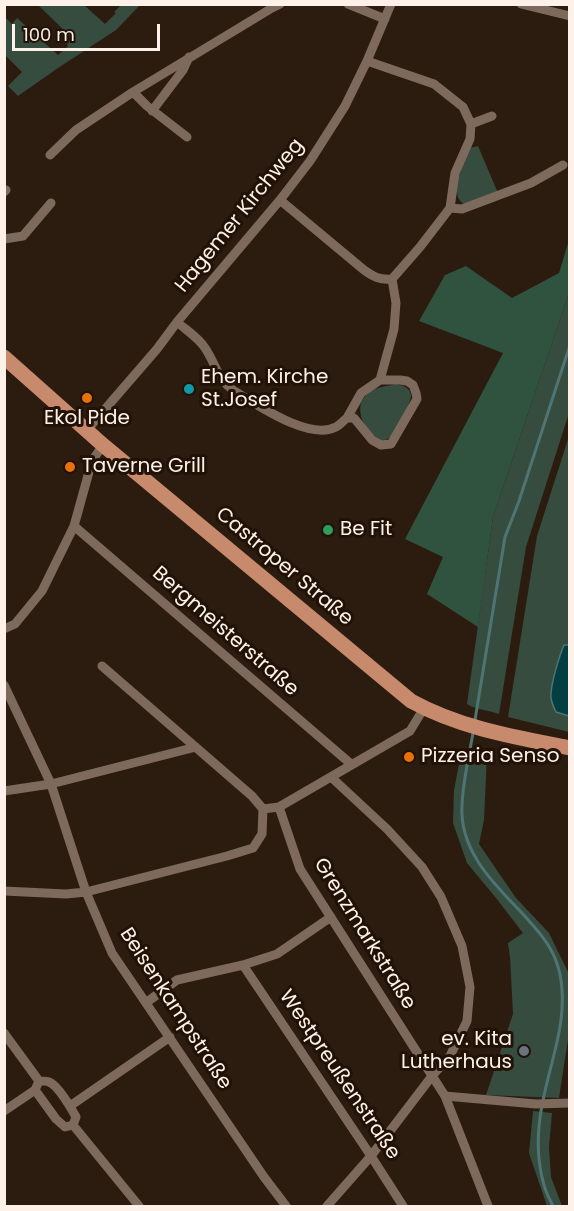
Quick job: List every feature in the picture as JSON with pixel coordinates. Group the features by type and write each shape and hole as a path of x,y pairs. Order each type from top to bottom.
{"main road":[{"name":"Castroper Straße","path":"4,357 104,445 411,701 485,730 570,748"}],"street":[{"path":"50,154 76,130 133,92 280,4"},
{"path":"348,4 385,19"},
{"name":"Hagemer Kirchweg","path":"87,430 310,161 342,113 391,4"},
{"path":"521,4 570,16"},
{"path":"152,111 183,70 189,57"},
{"path":"280,200 375,278 383,280 392,279 450,208 456,173 470,139 471,124 463,107 434,84 367,61"},
{"path":"133,92 152,111 186,137"},
{"path":"471,124 492,116"},
{"path":"450,208 462,209 531,183 563,165"},
{"path":"4,239 23,236 51,203"},
{"path":"380,380 394,329 396,303 392,279"},
{"path":"177,322 205,347 226,385 298,426 323,430 336,427 347,417 361,393 380,380 407,381 413,385 417,399 391,444 381,445 372,440 354,418 347,417"},
{"path":"4,629 15,624 42,591 74,526 92,461 104,445"},
{"name":"Bergmeisterstraße","path":"74,526 351,764"},
{"path":"4,891 66,894 86,892 253,848 262,834 263,810 252,795 102,666"},
{"name":"Beisenkampstraße","path":"4,685 9,704 51,784 86,892 112,953 264,1178 286,1206"},
{"path":"263,810 279,807 410,731 424,708"},
{"path":"4,791 51,784 196,747"},
{"path":"327,1206 371,1156 450,1056 467,1021 470,987 462,946 441,897 422,867 387,829 331,777"},
{"name":"Grenzmarkstraße","path":"279,807 300,869 445,1096 488,1206"},
{"path":"147,1002 177,980 243,965 277,954 331,917"},
{"name":"Westpreußenstraße","path":"243,965 403,1206"},
{"path":"4,1033 56,1119 65,1127 73,1125"},
{"path":"70,1106 170,1037"},
{"path":"4,1111 37,1086 48,1081 56,1087 70,1106 76,1117 73,1125"},
{"path":"445,1096 535,1104 570,1103"},
{"path":"73,1125 139,1206"}],"green space":[{"path":"38,5 84,5 105,24 116,13 114,12 119,5 140,5 116,30 18,96 8,86 22,72 5,55 5,17 12,24 17,18 58,55 68,46 72,38"},
{"path":"478,146 498,193 466,205 457,195 458,179 470,148"},
{"path":"569,240 569,293 493,517 478,627 427,594 443,557 405,539 503,353 419,321 445,275 466,266 512,298 559,273"},
{"path":"569,293 569,413 526,547 499,714 467,704 493,517"},
{"path":"396,384 408,389 411,398 392,435 383,441 365,426 361,415 361,403 366,394 372,390"},
{"path":"569,436 569,732 508,717 537,536"},
{"path":"462,749 487,755 484,820 479,844 516,898 549,933 569,974 569,1033 559,1098 486,1095 513,1014 508,943 523,933 467,863 453,823 454,790"},
{"path":"533,1111 552,1113 549,1147 551,1177 562,1206 547,1206 529,1153"}],"water":[{"path":"564,645 569,645 569,716 556,712 551,698 554,675"}],"waterway":[{"path":"475,720 505,537 570,345"},
{"path":"473,733 462,805 466,837 489,878 545,940 560,974 562,993 560,1029 543,1100 539,1135 542,1177 553,1206"}],"place":[{"name":"Ehem. Kirche St.Josef","path":"189,389"},
{"name":"Ekol Pide","path":"87,398"},
{"name":"Taverne Grill","path":"70,467"},
{"name":"Be Fit","path":"328,530"},
{"name":"Pizzeria Senso","path":"409,757"},
{"name":"ev. Kita Lutherhaus","path":"524,1051"}]}
